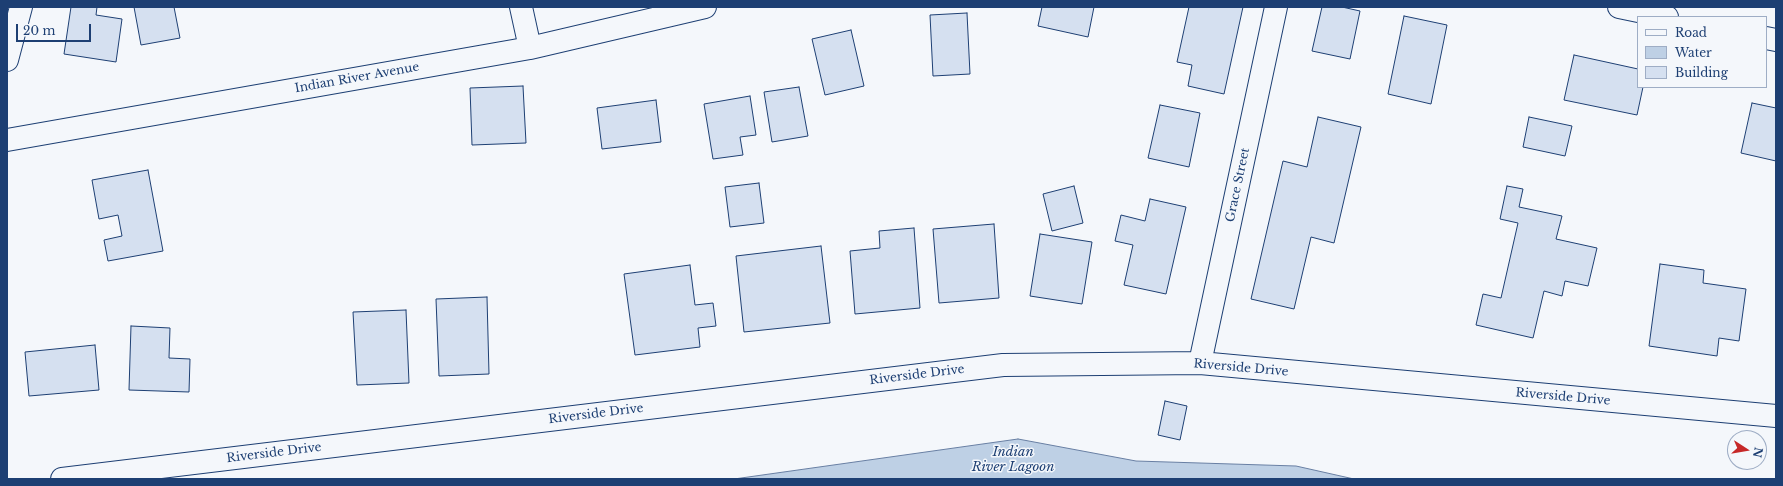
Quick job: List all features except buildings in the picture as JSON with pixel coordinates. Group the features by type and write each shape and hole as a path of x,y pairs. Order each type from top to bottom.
{"street":[{"path":"7,60 21,7"},
{"path":"521,7 530,48"},
{"name":"Indian River Avenue","path":"7,140 530,48 705,7"},
{"name":"Grace Street","path":"1200,363 1276,7"},
{"path":"1619,7 1662,16"},
{"name":"Riverside Drive","path":"62,479 1003,365 1200,363 1776,416"}],"water":[{"name":"Indian River Lagoon","path":"1018,439 1136,461 1296,466 1354,479 734,479"}]}
